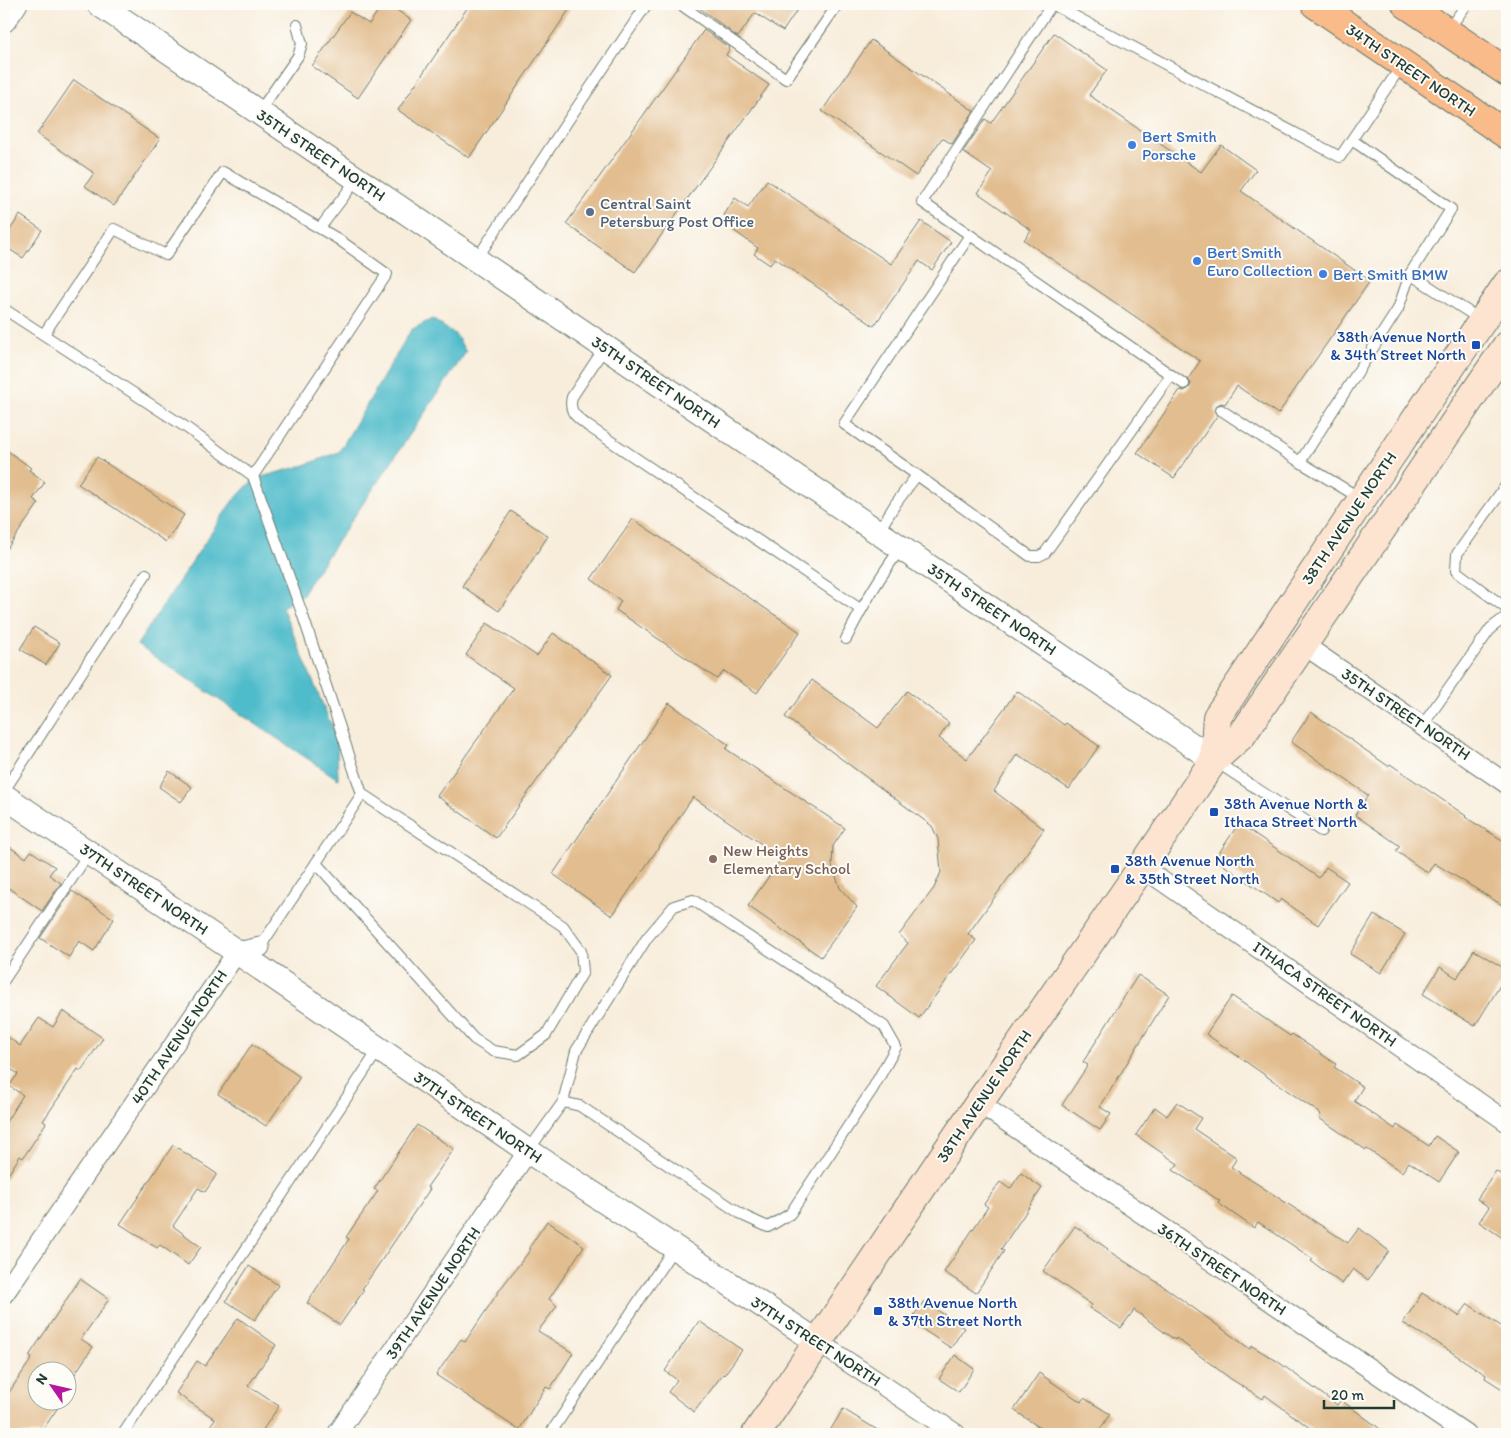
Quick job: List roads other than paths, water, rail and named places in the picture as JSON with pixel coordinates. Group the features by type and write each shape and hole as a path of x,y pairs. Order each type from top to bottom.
{"highway":[{"name":"34TH STREET NORTH","path":"1314,4 1507,136"},
{"path":"1406,4 1507,72"}],"main road":[{"name":"38TH AVENUE NORTH","path":"756,1434 979,1103 1214,760 1242,735 1290,636 1362,499 1507,284"},
{"name":"38TH AVENUE NORTH","path":"1290,636 1507,345"}],"street":[{"path":"4,20 15,4"},
{"name":"35TH STREET NORTH","path":"98,4 1214,760"},
{"name":"35TH STREET NORTH","path":"1290,636 1507,784"},
{"name":"37TH STREET NORTH","path":"4,796 89,853 248,949 379,1049 528,1151 956,1434"},
{"name":"ITHACA STREET NORTH","path":"1142,867 1507,1122"},
{"name":"40TH AVENUE NORTH","path":"4,1294 248,949"},
{"name":"36TH STREET NORTH","path":"979,1103 1466,1434"},
{"name":"39TH AVENUE NORTH","path":"337,1434 528,1151"}],"lane":[{"path":"476,260 648,4"},
{"path":"680,4 786,79 838,4"},
{"path":"1184,384 922,202 1052,4 1340,157 1402,65"},
{"path":"1446,31 1467,4"},
{"path":"259,112 298,56 302,44 297,25"},
{"path":"1300,462 1398,309 1410,274 1451,209 1352,140"},
{"path":"44,334 114,229 166,255 223,172 338,239 387,274 254,476"},
{"path":"320,228 357,179"},
{"path":"970,235 844,424 1030,556 1039,556 1045,553 1171,375"},
{"path":"1410,274 1482,321"},
{"path":"4,309 187,428 254,476 362,794 563,926 581,951 583,972 546,1035 518,1055 493,1051 474,1039 316,863"},
{"path":"605,348 572,397 570,405 574,415 596,432 860,609"},
{"path":"1221,410 1300,462 1362,499"},
{"path":"878,532 896,503 917,475"},
{"path":"1507,484 1457,554 1456,572 1507,609"},
{"path":"846,639 860,609 884,570 901,548"},
{"path":"4,791 146,574"},
{"path":"1422,726 1491,628 1507,616"},
{"path":"1214,760 1321,831"},
{"name":"40TH AVENUE NORTH","path":"248,949 316,863 362,794"},
{"path":"4,980 89,853"},
{"path":"528,1151 563,1102 576,1051 648,938 674,906 693,900 884,1026 896,1046 872,1090 790,1214 768,1227 744,1216 580,1106 563,1102"},
{"path":"123,1434 379,1049"},
{"path":"550,1434 674,1248"}],"water":[{"path":"432,319 456,335 466,352 305,589 304,594 282,607 337,739 338,779 137,645 231,503 254,479 305,465 339,452 411,330"}],"place":[{"name":"Bert Smith Porsche","path":"1132,145"},
{"name":"Central Saint Petersburg Post Office","path":"590,212"},
{"name":"Bert Smith Euro Collection","path":"1197,261"},
{"name":"Bert Smith BMW","path":"1323,274"},
{"name":"38th Avenue North & 34th Street North","path":"1476,345"},
{"name":"38th Avenue North & Ithaca Street North","path":"1214,812"},
{"name":"New Heights Elementary School","path":"713,859"},
{"name":"38th Avenue North & 35th Street North","path":"1115,869"},
{"name":"38th Avenue North & 37th Street North","path":"878,1311"}]}
